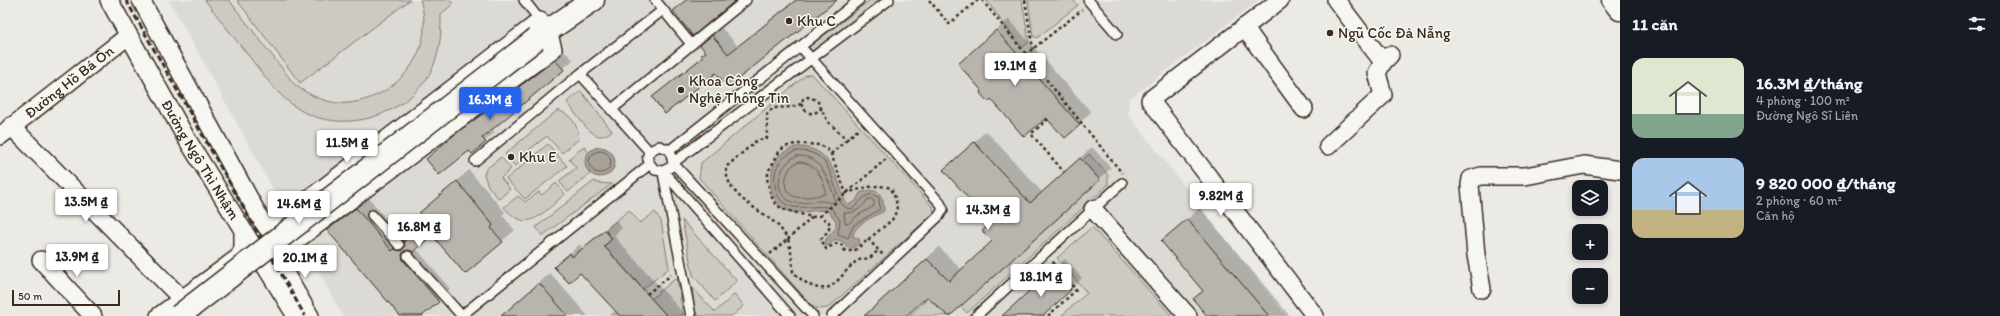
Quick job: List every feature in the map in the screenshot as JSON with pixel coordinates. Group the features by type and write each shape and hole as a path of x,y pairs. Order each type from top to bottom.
{"main road":[{"path":"180,308 542,30 593,0"},
{"path":"1614,0 1620,8"}],"street":[{"name":"Đường Ngô Thì Nhậm","path":"109,0 185,136 296,316"},
{"path":"141,0 257,213 269,230 542,30 553,49 276,256 310,316"},
{"path":"1280,0 1150,100 1315,316"},
{"path":"1328,146 1383,95 1377,76 1387,59 1336,0"},
{"path":"1244,27 1304,109"},
{"name":"Đường Hồ Bá Ôn","path":"128,36 5,131 180,308"},
{"path":"1482,289 1476,255 1470,185 1471,179 1478,176 1526,176 1584,165 1620,170"},
{"path":"1093,209 1188,316"},
{"path":"160,316 180,308 239,257 243,248 243,232"},
{"path":"40,260 93,316"}],"lane":[{"path":"524,0 542,30"},
{"path":"655,0 691,44"},
{"path":"612,110 746,0"},
{"path":"670,150 859,0"},
{"path":"670,150 659,146 649,151 647,156 650,164 655,170 663,171 671,167 673,163 889,0"},
{"path":"1089,2 1118,34"},
{"path":"476,161 580,74 663,10"},
{"path":"800,46 935,198 943,209 939,216 832,316"},
{"path":"580,74 649,151"},
{"path":"670,150 673,163 813,316"},
{"path":"408,256 461,316 650,164"},
{"path":"663,171 692,316"},
{"path":"663,171 790,316"},
{"path":"976,316 1122,183"},
{"path":"372,215 399,245"}],"path":[{"path":"930,0 949,24 978,0"},
{"path":"982,0 1025,55 1124,175 1122,183"},
{"path":"1025,0 1033,49"},
{"path":"1025,55 1089,2"},
{"path":"822,108 818,112 809,114 805,112 802,104 803,99 808,97 818,100 822,108 828,122 847,139"},
{"path":"1063,106 1066,103"},
{"path":"802,104 792,107 773,108 768,114 767,138 756,141 726,167 729,182 739,196 752,208 773,221 788,239 792,256 793,272 798,277 820,289 828,288 836,283 840,276 858,260 870,258 878,251"},
{"path":"1048,119 1031,134 1064,172"},
{"path":"831,154 860,127"},
{"path":"846,194 831,154 820,145 795,144 784,147 779,152 769,170 767,178 768,187 776,204 788,212 812,217 820,216 846,194 888,158"},
{"path":"820,216 829,222 828,230 821,239 826,249 836,243 839,243 843,246 845,251 854,251 892,220 897,210 896,200 891,188 881,185 862,187 846,194"},
{"path":"768,256 812,217"},
{"path":"868,239 885,257"},
{"path":"1045,253 1076,290 1048,316"},
{"path":"647,294 681,267"}],"shaded area":[{"path":"169,0 1259,0 1129,99 1128,114 1286,316 343,316"},
{"path":"205,0 229,0 295,85 320,99 335,103 349,103 367,99 384,91 398,81 410,68 418,53 423,36 424,19 420,0 450,0 453,4 441,14 440,44 435,62 426,80 412,95 396,107 378,115 358,120 338,121 319,118 300,110 285,99 265,77"},
{"path":"237,0 410,0 300,83"},
{"path":"870,0 880,0 812,52 809,47"},
{"path":"986,0 1022,0 1029,42 1022,48"},
{"path":"1028,0 1073,0 1078,5 1037,38 1033,36"},
{"path":"812,74 933,207 934,213 828,308 821,309 813,307 699,178 701,163 806,75"},
{"path":"581,91 612,131 604,136 596,135 591,132 582,122 567,102"},
{"path":"558,110 567,115 573,121 577,129 579,139 562,153 547,136 529,150 531,152 515,166 505,154"},
{"path":"548,144 567,166 525,199 506,179"},
{"path":"584,146 589,153 586,158 586,164 590,174 568,192 559,181 576,168 569,159"},
{"path":"1089,154 1108,175 1108,185 967,313 960,306 1100,180 1082,161"},
{"path":"501,157 511,169 501,178 510,189 499,199 488,186 484,175 486,169"},
{"path":"594,181 598,183 612,184 542,236 536,227"},
{"path":"556,183 565,194 542,214 535,218 521,220 513,216 504,207 518,196 525,202 539,192 542,195"},
{"path":"629,210 640,223 655,212 661,221 669,268 643,289 604,246 612,239 605,230"},
{"path":"682,220 737,281 715,301 693,275"},
{"path":"1092,227 1172,316 1061,316 1087,293 1057,258"},
{"path":"677,277 683,316 667,316 651,299"},
{"path":"692,287 715,312 735,294 744,306 732,316 698,316 695,312"},
{"path":"929,298 948,316 909,316"}],"water":[{"path":"600,147 606,148 614,156 614,168 606,176 600,177 594,176 586,168 585,162 586,156 594,148"},
{"path":"795,147 807,148 816,151 823,156 834,172 848,205 856,201 860,193 866,191 875,191 881,196 884,211 861,224 854,231 853,236 859,239 860,244 850,249 842,241 834,240 829,246 825,245 826,239 836,228 836,221 828,211 818,210 793,212 781,207 776,201 771,185 773,168 776,160 781,154"}],"building":[{"path":"686,0 736,0 693,36 673,11"},
{"path":"796,0 837,0 728,87 716,73 665,114 652,97 703,57 701,55 706,52 700,45 712,35 728,54"},
{"path":"996,30 1080,125 1065,138 1046,118 1024,137 991,99 988,102 980,93 982,91 958,64"},
{"path":"555,60 564,70 482,138 486,142 472,154 469,151 439,175 426,159 455,134"},
{"path":"974,142 1030,203 1080,158 1100,180 950,316 948,316 927,297 906,316 864,316 927,259 949,281 992,241 982,231 991,223 943,170"},
{"path":"457,181 493,225 491,228 503,242 465,274 432,235 413,252 409,250 404,251 402,255 403,260 439,302 422,316 400,316 327,230 356,208 392,251 394,249 401,251 405,246 404,241 427,222 419,213"},
{"path":"1187,219 1269,316 1207,316 1193,299 1203,291 1161,241"},
{"path":"605,230 612,239 604,246 667,316 620,316 580,273 569,283 554,267 570,253 572,257"},
{"path":"1052,270 1071,290 1043,316 1002,316"},
{"path":"539,283 568,316 501,316"}],"railway":[{"path":"126,0 305,316"}],"place":[{"name":"Khu C","path":"789,21"},
{"name":"Ngũ Cốc Đà Nẵng","path":"1330,33"},
{"name":"Khoa Công Nghệ Thông Tin","path":"681,90"},
{"name":"Khu E","path":"511,157"}]}
